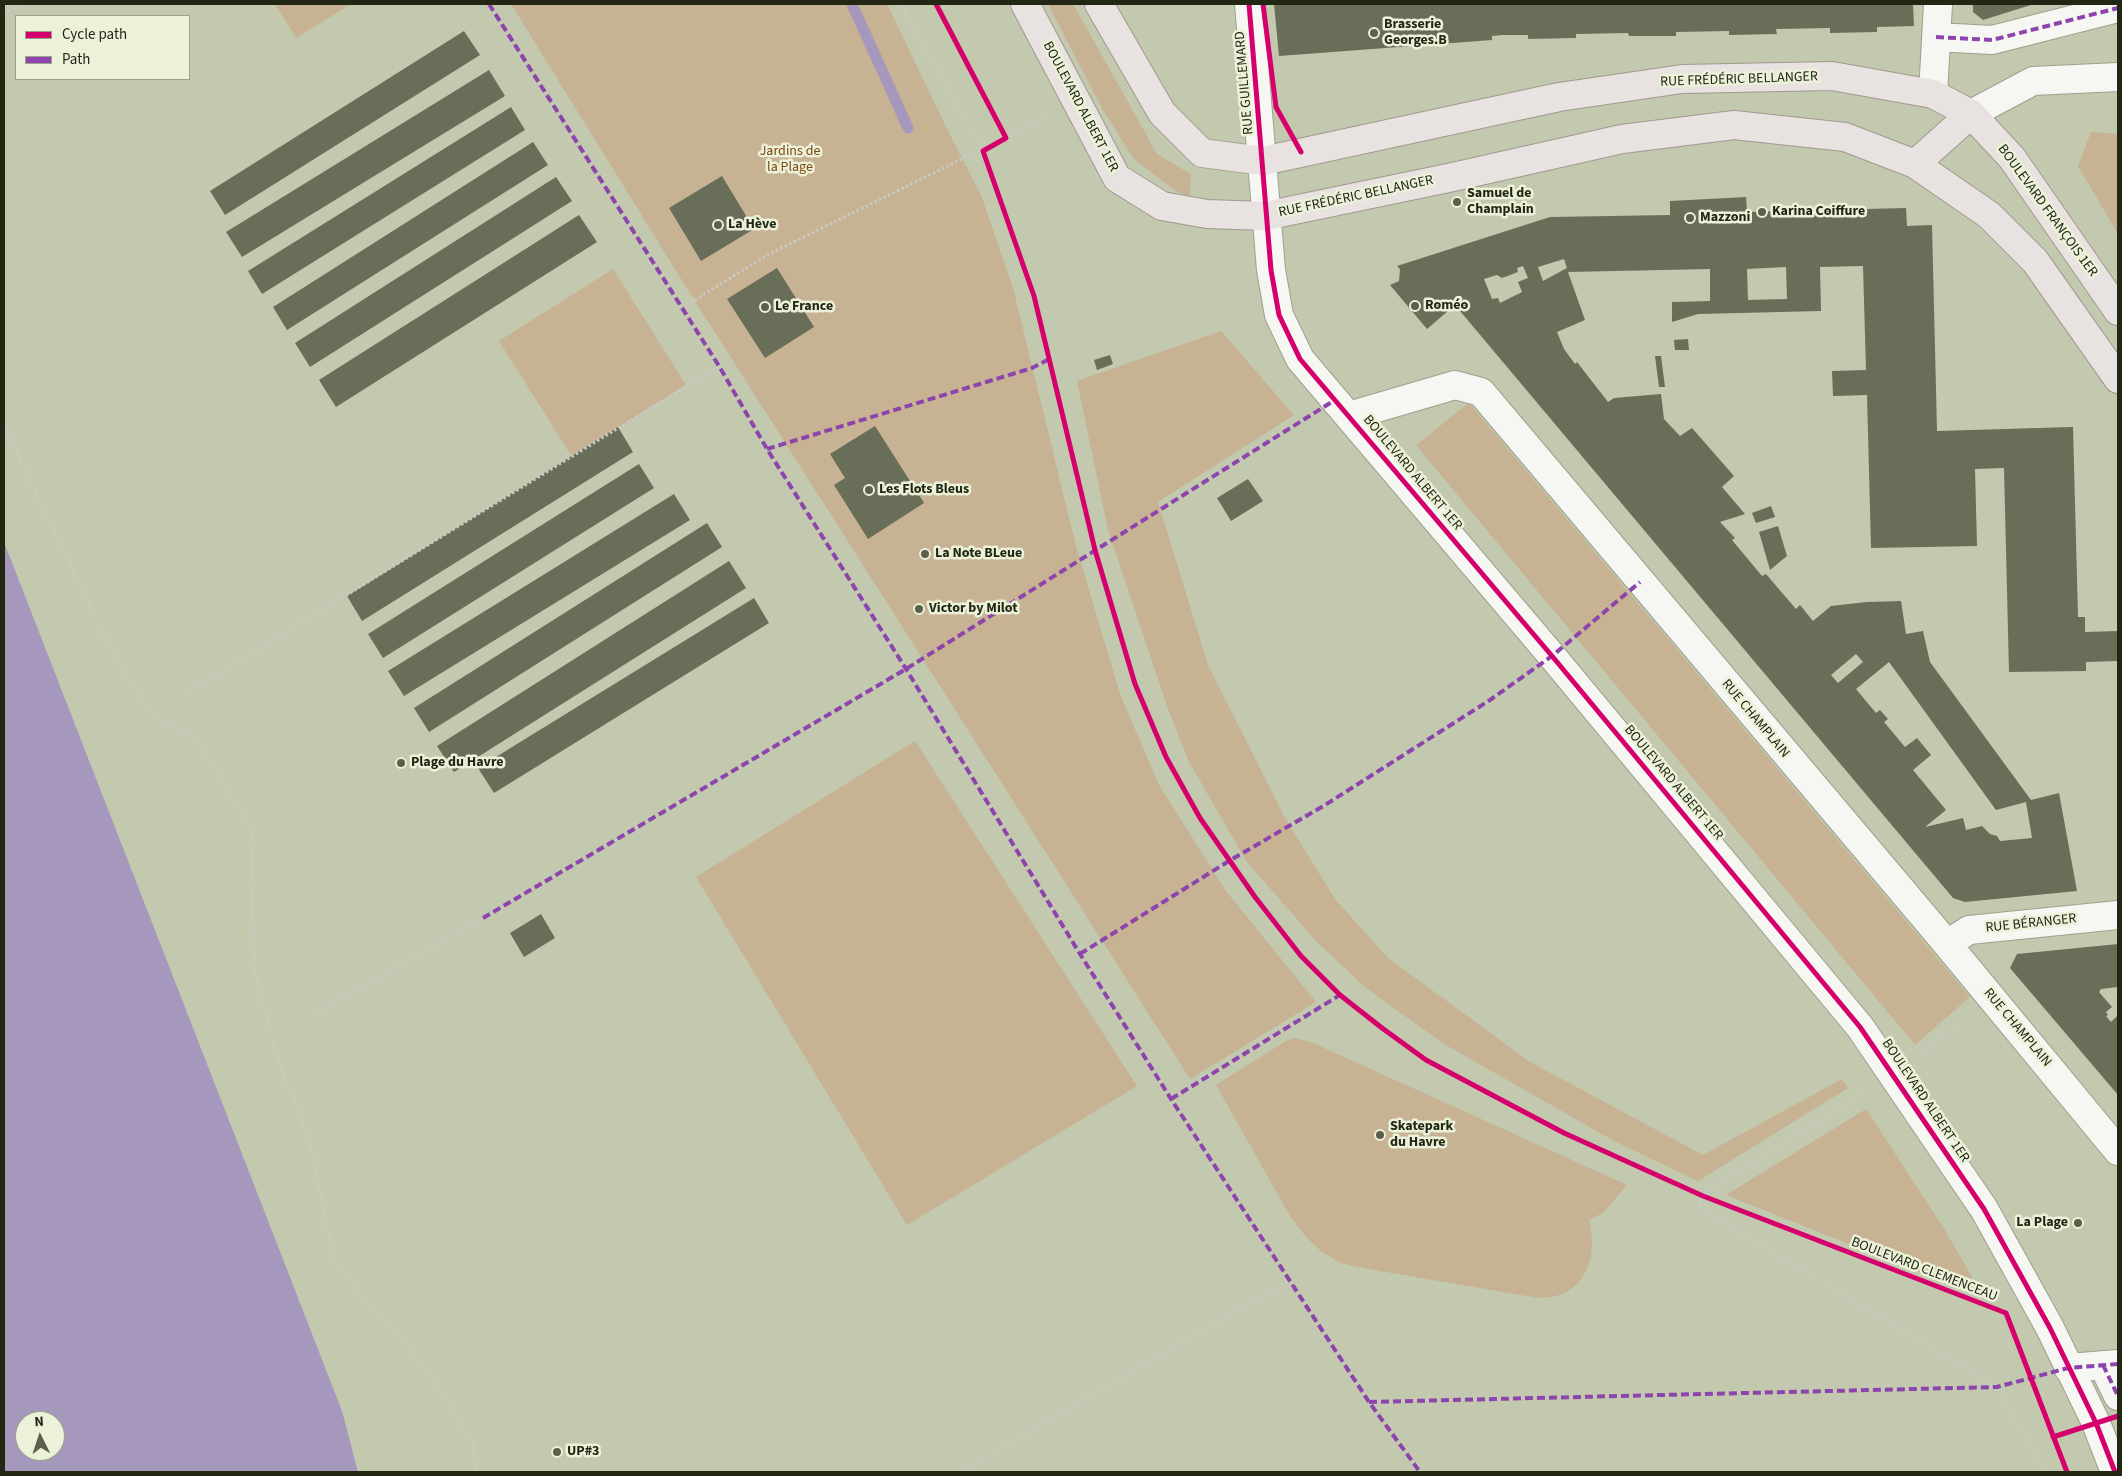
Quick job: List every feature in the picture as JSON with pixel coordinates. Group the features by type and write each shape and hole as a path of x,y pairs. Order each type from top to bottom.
{"main road":[{"name":"BOULEVARD ALBERT 1ER","path":"1025,4 1118,178 1162,206 1208,214 1265,216"},
{"path":"1099,4 1162,113 1202,153 1263,160"},
{"name":"RUE FRÉDÉRIC BELLANGER","path":"1263,160 1559,97 1682,79 1832,76 1933,94 1971,114"},
{"path":"1971,114 1915,164 1988,215 2035,261 2118,379"},
{"name":"BOULEVARD FRANÇOIS 1ER","path":"1971,114 2012,158 2118,311"},
{"name":"RUE FRÉDÉRIC BELLANGER","path":"1265,216 1453,177 1622,139 1734,125 1845,137 1915,164"}],"street":[{"name":"RUE GUILLEMARD","path":"1249,4 1263,160"},
{"path":"1933,94 1938,4"},
{"path":"1936,37 1992,40 2118,8"},
{"path":"1971,114 2033,81 2118,77"},
{"name":"BOULEVARD ALBERT 1ER","path":"1263,160 1265,216 1271,270 1279,316 1300,359 1552,656 1854,1020 1894,1074 1984,1209 2031,1291 2096,1423 2115,1472"},
{"name":"RUE CHAMPLAIN","path":"1349,416 1455,385 1481,392 1947,944 2118,1151"},
{"name":"RUE BÉRANGER","path":"1947,944 1968,930 2118,915"},
{"path":"2068,1368 2111,1364 2118,1396"}],"path":[{"path":"4,14 20,4"},
{"path":"682,308 769,254 962,159 984,151 901,4"},
{"path":"1006,138 1077,101"},
{"path":"184,695 719,366"},
{"path":"4,425 109,647 151,712 200,743 251,829 254,968 280,1066 308,1135 332,1254 367,1302 418,1358 428,1373 473,1442 476,1472"},
{"path":"308,1018 483,918"},
{"path":"1992,998 1894,1074 1716,1185 1703,1196 1698,1207 1997,1387 2046,1472"},
{"path":"1703,1196 1712,1200"},
{"path":"961,1472 1290,1280"}],"green space":[{"path":"275,4 351,4 296,38"},
{"name":"Jardins de la Plage","path":"511,4 887,4 981,195 1013,288 1076,546 1120,694 1159,785 1226,891 1316,1002 1190,1079 686,287"},
{"path":"1048,4 1073,4 1157,154 1191,174 1190,196 1174,190 1133,158 1103,110"},
{"path":"2091,132 2118,134 2118,234 2078,166"},
{"path":"613,269 686,385 572,457 499,341"},
{"path":"1221,331 1294,415 1158,502 1208,665 1285,818 1335,899 1388,958 1530,1062 1703,1155 1842,1079 1848,1088 1698,1181 1616,1142 1444,1044 1366,988 1317,942 1247,862 1189,762 1168,709 1108,530 1077,381"},
{"path":"1469,403 1970,997 1915,1045 1416,445"},
{"path":"915,741 1137,1086 907,1225 696,877"},
{"name":"Skatepark du Havre","path":"1294,1038 1311,1042 1627,1185 1603,1213 1589,1220 1592,1251 1590,1261 1581,1279 1565,1293 1538,1298 1357,1267 1341,1263 1322,1252 1306,1237 1290,1216 1216,1085 1286,1041"},
{"path":"1866,1109 1945,1230 1972,1277 1957,1287 1726,1195"}],"shaded area":[{"path":"4,542 342,1411 358,1472 4,1472"}],"building":[{"path":"1274,4 1913,4 1914,26 1877,27 1877,32 1830,33 1830,28 1776,29 1777,34 1729,35 1729,31 1676,32 1676,36 1629,36 1628,33 1576,34 1576,38 1528,39 1528,35 1502,35 1492,36 1492,40 1279,56"},
{"path":"1973,4 2034,4 1983,20 1973,12"},
{"path":"464,31 480,55 225,215 210,191"},
{"path":"489,70 505,96 242,257 226,232"},
{"path":"511,107 525,130 262,294 248,271"},
{"path":"533,142 548,165 287,330 273,307"},
{"path":"722,176 754,229 701,261 669,208"},
{"path":"556,177 572,201 310,367 295,343"},
{"path":"1746,197 1747,212 1906,208 1907,226 1932,225 1937,431 2073,427 2078,617 2085,617 2085,632 2118,631 2118,661 2086,662 2086,671 2009,672 2004,468 1975,469 1977,546 1871,548 1867,395 1833,396 1832,371 1866,370 1863,266 1820,267 1821,311 1698,314 1672,322 1672,302 1710,301 1710,269 1568,272 1585,320 1557,332 1564,349 1575,364 1577,362 1608,402 1614,398 1661,394 1664,419 1680,436 1692,428 1734,476 1722,487 1745,514 1720,522 1735,538 1732,540 1762,576 1766,574 1796,609 1800,605 1813,621 1831,606 1901,601 1906,634 1923,631 1930,662 2031,800 2059,793 2077,891 1965,902 1953,898 1455,305 1427,329 1390,285 1399,281 1400,269 1397,266 1550,217 1670,215 1670,201","holes":["1564,259 1567,268 1543,281 1538,267","1523,266 1528,278 1518,282 1522,292 1500,303 1498,298 1492,299 1484,279 1497,275 1502,278 1518,272 1517,268","1786,267 1787,299 1748,300 1747,269","1856,654 1863,662 1838,683 1831,675","1889,662 1996,810 2026,802 2032,838 2000,841 1997,836 1990,834 1982,826 1966,830 1963,818 1925,827 1946,810 1913,770 1931,755 1917,738 1905,747 1884,722 1888,719 1880,710 1876,713 1856,689"]},
{"path":"579,215 597,242 336,407 319,380"},
{"path":"777,268 814,327 765,358 727,299"},
{"path":"1688,339 1689,350 1675,350 1674,340"},
{"path":"1110,355 1113,364 1097,370 1094,360"},
{"path":"1655,356 1661,356 1665,387 1659,387"},
{"path":"875,426 924,503 868,539 834,485 845,478 830,454"},
{"path":"618,427 633,452 362,621 347,596"},
{"path":"639,464 654,488 383,658 368,634"},
{"path":"1248,479 1263,501 1231,521 1217,498"},
{"path":"674,494 690,520 404,696 388,671"},
{"path":"1771,506 1775,517 1756,523 1752,513"},
{"path":"707,523 722,547 429,732 414,708"},
{"path":"1778,526 1787,556 1770,570 1759,532"},
{"path":"729,561 746,588 454,772 437,746"},
{"path":"754,598 769,623 494,793 478,768"},
{"path":"541,914 555,938 524,957 510,933"},
{"path":"2118,944 2118,987 2101,989 2099,992 2112,1007 2106,1012 2108,1015 2106,1016 2111,1022 2118,1015 2118,1095 2010,968 2017,954"}],"waterway":[{"path":"852,4 908,128"}],"tram line":[{"path":"1931,1017 2118,1241"},
{"path":"1915,1027 2118,1270"}],"marked path":[{"path":"489,4 719,366 767,449 906,669 1171,1099 1369,1402 1420,1472"},
{"path":"1936,37 1992,40 2118,8"},
{"path":"767,449 1032,368 1049,359"},
{"path":"483,918 906,669 1335,400"},
{"path":"1080,954 1229,861 1325,805 1490,700 1552,656 1640,582"},
{"path":"1171,1099 1340,995"},
{"path":"1369,1402 1997,1387 2068,1368 2118,1364"},
{"path":"2103,1365 2118,1396"}],"cycle path":[{"name":"BOULEVARD CLEMENCEAU","path":"936,4 1006,138 983,151 1034,296 1095,550 1135,684 1166,757 1200,818 1255,897 1301,956 1340,995 1426,1060 1564,1133 1703,1196 2006,1313 2067,1472"},
{"path":"1249,4 1271,270 1279,315 1300,359 1552,656 1860,1027 1984,1209 2050,1328 2096,1423 2115,1472"},
{"path":"1263,4 1276,107 1301,152"},
{"path":"2053,1437 2118,1416"}],"place":[{"name":"Brasserie Georges.B","path":"1374,33"},
{"name":"Samuel de Champlain","path":"1457,202"},
{"name":"Karina Coiffure","path":"1762,212"},
{"name":"Mazzoni","path":"1690,218"},
{"name":"La Hève","path":"718,225"},
{"name":"Roméo","path":"1415,306"},
{"name":"Le France","path":"765,307"},
{"name":"Les Flots Bleus","path":"869,490"},
{"name":"La Note BLeue","path":"925,554"},
{"name":"Victor by Milot","path":"919,609"},
{"name":"Plage du Havre","path":"401,763"},
{"name":"Skatepark du Havre","path":"1380,1135"},
{"name":"La Plage","path":"2078,1223"},
{"name":"UP#3","path":"557,1452"}]}
